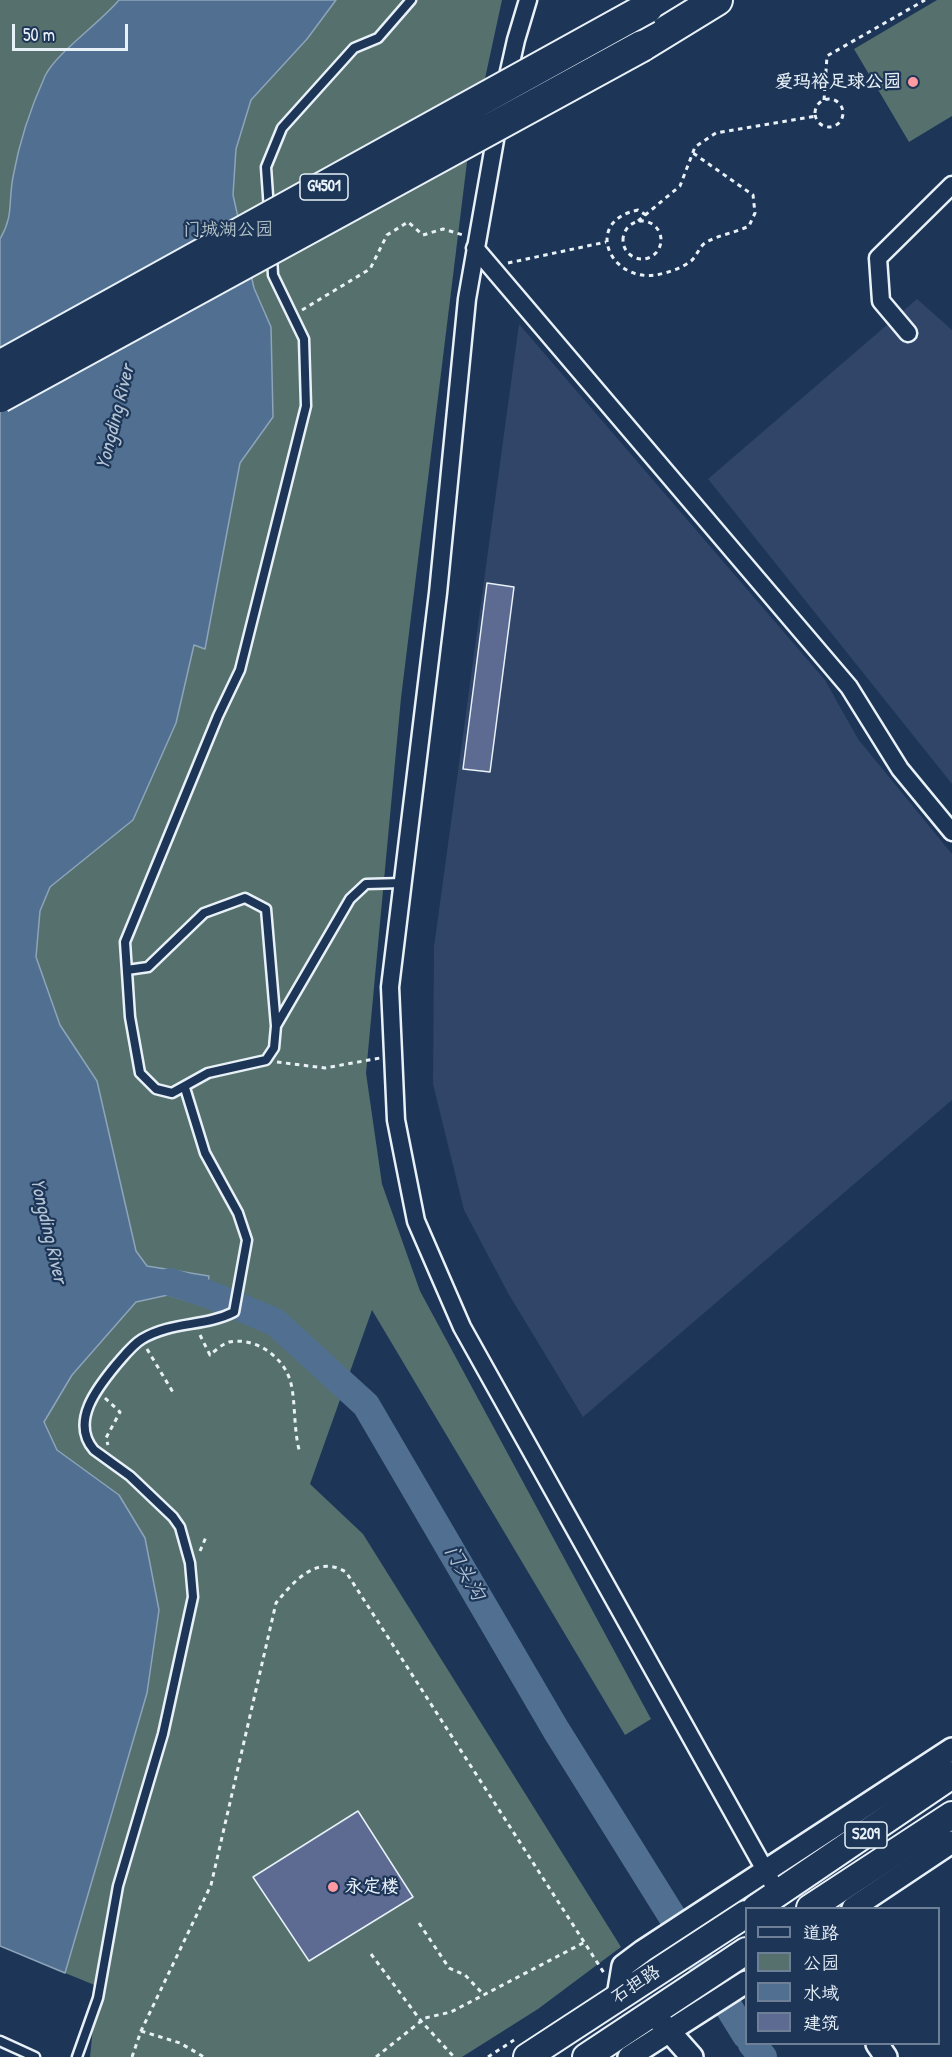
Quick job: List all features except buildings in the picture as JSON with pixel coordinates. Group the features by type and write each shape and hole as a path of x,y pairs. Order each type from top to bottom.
{"highway":[{"name":"G4501","path":"0,397 642,46 717,0"},
{"name":"G4501","path":"0,366 654,4"}],"main road":[{"name":"石担路","path":"768,1907 783,1902 952,1775"},
{"name":"S209","path":"812,1907 952,1815"},
{"name":"石担路","path":"527,2057 618,1996 652,1960 745,1915"},
{"name":"石担路","path":"586,2057 661,2022 685,2007 745,1953"}],"street":[{"path":"528,0 516,40 467,299 438,593 390,987 396,1120 416,1221 462,1327 783,1902"},
{"path":"908,333 881,301 878,258 952,186"},
{"path":"476,243 491,267 849,687 900,769 952,832"},
{"path":"652,1960 728,1896 952,1749"},
{"path":"854,1907 952,1842"},
{"path":"685,2007 745,1983"},
{"path":"629,2057 661,2022 692,2057"}],"lane":[{"path":"270,227 266,167 282,128 354,48 378,38 411,0"},
{"path":"127,970 148,967 204,913 245,898 266,909 276,1026 274,1048 266,1060 208,1073 172,1093 156,1089 140,1073 130,1017 125,942 218,716 240,670 271,539 297,450 306,406 304,339 273,274 271,239"},
{"path":"276,1026 350,899 366,884 402,883"},
{"path":"77,2057 98,1998 118,1886 163,1734 193,1597 190,1563 180,1527 156,1499 86,1440 84,1425 89,1403 96,1391 141,1339 181,1323 213,1320 234,1312 247,1240 238,1213 206,1153 184,1088"},
{"path":"0,2041 35,2057"}],"path":[{"path":"824,100 827,56 925,0"},
{"path":"833,99 840,104 843,112 841,120 830,127 821,123 816,116 817,106 824,100 833,99"},
{"path":"638,221 645,221 656,227 661,238 658,250 643,259 627,251 623,239 627,227 646,215 680,186 695,147 716,133 816,116"},
{"path":"646,215 638,210 623,212 610,226 606,242 613,261 623,267 654,276 669,272 692,260 703,244 710,240 733,234 749,226 755,213 753,195 693,153"},
{"path":"293,315 370,269 387,235 408,222 423,236 443,229 476,243"},
{"path":"491,267 606,242"},
{"path":"266,1060 325,1068 360,1064 393,1054"},
{"path":"194,1322 210,1355 226,1342 249,1341 275,1357 290,1380 294,1434 300,1453"},
{"path":"141,1339 174,1394"},
{"path":"96,1391 120,1412 106,1437 111,1462"},
{"path":"132,2057 141,2031 211,1885 276,1603 295,1580 317,1566 335,1565 346,1572 618,1996"},
{"path":"419,1923 449,1968 465,1975 484,1995"},
{"path":"376,2057 421,2021 451,2012 585,1942"},
{"path":"371,1954 421,2021 454,2057"},
{"path":"141,2031 180,2043 204,2057"}],"shaded area":[{"path":"917,299 952,330 952,784 708,479"},
{"path":"519,324 825,680 858,739 952,854 952,1100 583,1417 508,1293 464,1210 433,1084 434,947"}],"green space":[{"name":"门城湖公园","path":"0,0 502,0 467,162 401,698 366,1073 382,1184 420,1291 651,1719 625,1735 372,1310 310,1484 363,1534 621,1947 538,2009 462,2057 90,2057 97,1986 65,1973 147,1693 159,1610 145,1538 119,1495 57,1450 44,1422 72,1375 136,1302 168,1295 198,1304 0,1230"},
{"name":"爱玛裕足球公园","path":"937,0 952,0 952,116 909,142 854,49"}],"water":[{"name":"Yongding River","path":"119,0 336,0 307,39 251,100 236,149 233,195 254,288 271,327 273,417 240,463 205,649 194,645 176,723 133,820 50,887 40,911 36,957 60,1025 97,1081 136,1251 147,1266 209,1276 207,1293 201,1305 168,1295 136,1302 72,1375 44,1422 57,1450 119,1495 145,1538 159,1610 147,1693 65,1973 0,1946 0,239 9,216 13,177 22,138 45,76 68,48"}],"waterway":[{"name":"门头沟","path":"170,1282 208,1294 275,1322 366,1405 556,1730 745,2033"},
{"name":"门头沟","path":"753,2045 763,2057"}],"place":[{"name":"爱玛裕足球公园","path":"913,82"},
{"name":"永定楼","path":"333,1887"}]}
